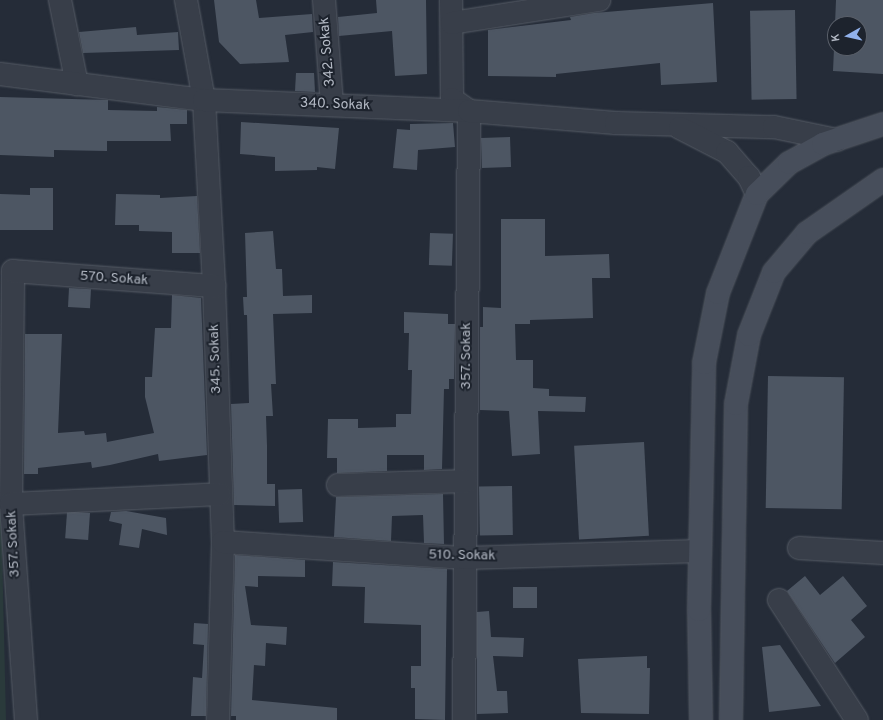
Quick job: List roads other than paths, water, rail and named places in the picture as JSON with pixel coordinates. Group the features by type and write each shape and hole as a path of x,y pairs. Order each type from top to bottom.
{"street":[{"path":"60,0 77,84"},
{"name":"345. Sokak","path":"186,0 204,100 214,286 220,494 223,542 218,720"},
{"name":"342. Sokak","path":"324,0 332,105"},
{"path":"452,0 452,99 469,111"},
{"path":"452,23 599,0"},
{"name":"340. Sokak","path":"0,74 204,100 469,111 671,125 774,127 837,140"},
{"name":"357. Sokak","path":"464,720 469,111"},
{"path":"701,720 700,551 704,363 718,293 758,194 789,163 837,140 883,124"},
{"path":"671,125 727,152 749,177 758,194"},
{"path":"731,720 736,404 749,335 774,272 802,239 835,212 883,180"},
{"name":"570. Sokak","path":"11,504 14,271 214,286"},
{"path":"338,485 466,482"},
{"name":"357. Sokak","path":"26,720 11,504 220,494"},
{"name":"510. Sokak","path":"223,542 465,558 700,551"},
{"path":"799,548 883,553"},
{"path":"779,600 857,720"}]}
